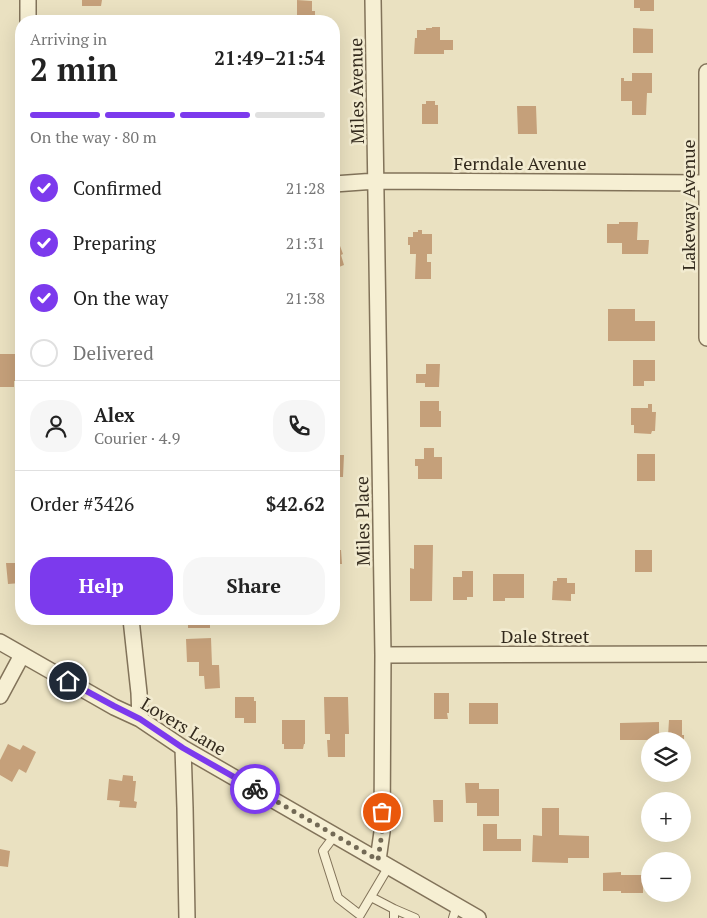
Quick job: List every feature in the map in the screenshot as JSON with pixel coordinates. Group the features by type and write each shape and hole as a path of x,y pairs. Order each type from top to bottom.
{"street":[{"path":"28,0 28,15"},
{"name":"Miles Avenue","path":"373,0 376,182"},
{"name":"Lakeway Avenue","path":"707,72 707,338"},
{"name":"Ferndale Avenue","path":"340,184 376,182 707,183"},
{"name":"Miles Place","path":"376,182 383,655 382,832 384,863"},
{"path":"131,625 139,693 140,719"},
{"name":"Lovers Lane","path":"0,642 140,719 183,748 384,863 455,912 478,918"},
{"name":"Dale Street","path":"383,655 707,654"},
{"path":"0,696 22,655"},
{"path":"183,748 187,918"}],"lane":[{"path":"335,835 323,850 338,898 359,916 372,897 384,863"},
{"path":"372,897 415,918"},
{"path":"394,909 394,918"}],"building":[{"path":"82,0 102,0 101,6 82,6"},
{"path":"297,0 312,1 312,11 315,11 315,15 297,15"},
{"path":"634,0 654,0 654,11 640,11 640,8 634,8"},
{"path":"440,27 440,40 453,40 453,50 444,50 444,54 414,54 417,30 426,30 426,28"},
{"path":"633,28 653,29 653,53 633,53"},
{"path":"632,73 652,73 652,93 647,93 646,115 632,115 632,101 621,101 621,78 624,78 624,81 632,81"},
{"path":"426,101 435,101 435,105 438,105 438,124 422,124 422,104 426,104"},
{"path":"517,106 536,106 537,134 518,134"},
{"path":"619,222 638,222 637,240 649,240 648,254 622,254 622,243 607,243 607,224 619,224"},
{"path":"418,230 422,230 422,234 432,234 432,254 427,254 427,262 431,262 431,279 415,279 416,254 410,254 408,237 413,237 413,232 418,232"},
{"path":"340,246 343,254 341,255 344,265 340,267"},
{"path":"608,309 635,309 635,321 655,321 655,341 608,341"},
{"path":"0,354 15,354 14,387 0,387"},
{"path":"633,360 655,360 655,381 644,381 644,386 633,386"},
{"path":"426,364 440,364 439,387 425,387 425,383 416,383 416,374 426,374"},
{"path":"420,401 439,401 441,427 420,427"},
{"path":"648,404 652,404 652,412 656,412 655,431 652,431 651,434 634,433 634,425 631,425 631,408 648,408"},
{"path":"424,448 434,448 434,457 442,457 442,479 418,479 418,466 415,466 415,459 424,459"},
{"path":"637,454 655,454 655,481 637,481"},
{"path":"340,455 344,455 343,477 340,477"},
{"path":"414,545 433,545 432,601 410,601 410,568 414,569"},
{"path":"340,550 341,550 342,564 340,564"},
{"path":"635,550 652,550 652,572 635,572"},
{"path":"6,563 15,563 15,583 8,584"},
{"path":"462,571 473,571 473,597 467,597 467,600 453,600 453,577 462,577"},
{"path":"493,574 524,574 524,598 505,598 505,601 493,601"},
{"path":"557,578 567,578 567,583 575,583 575,594 571,594 571,601 552,600 553,581 557,581"},
{"path":"188,625 210,625 210,628 188,628"},
{"path":"211,638 212,665 219,665 220,688 205,689 204,676 199,676 199,662 187,662 186,639"},
{"path":"434,693 449,693 448,719 434,719"},
{"path":"235,697 254,697 254,701 256,701 256,723 244,723 244,718 235,718"},
{"path":"324,697 348,697 349,734 345,734 345,757 328,757 327,740 330,740 330,734 325,734"},
{"path":"469,703 498,703 498,724 469,724"},
{"path":"282,720 305,720 305,744 303,749 284,749 284,744 282,744"},
{"path":"669,720 682,720 682,732 668,732"},
{"path":"659,722 659,732 641,732 641,740 620,740 620,723"},
{"path":"8,744 20,750 23,745 36,752 26,773 19,769 12,782 0,775 0,760"},
{"path":"123,775 133,776 133,781 136,781 134,801 137,802 136,808 119,807 120,801 107,800 109,779 122,781"},
{"path":"465,783 479,783 479,789 499,789 499,816 477,816 477,803 466,803"},
{"path":"433,800 443,800 443,822 434,822"},
{"path":"542,808 559,808 559,835 589,836 589,858 568,858 568,863 532,862 533,835 542,836"},
{"path":"483,824 497,824 497,839 521,839 521,851 483,851"},
{"path":"0,849 10,851 8,867 0,866"},
{"path":"621,872 621,875 641,875 641,893 603,891 603,873"}],"way so far":[{"path":"255,789 378,860 382,832 382,812"}],"route":[{"path":"68,681 140,719 183,748 255,789"}]}
